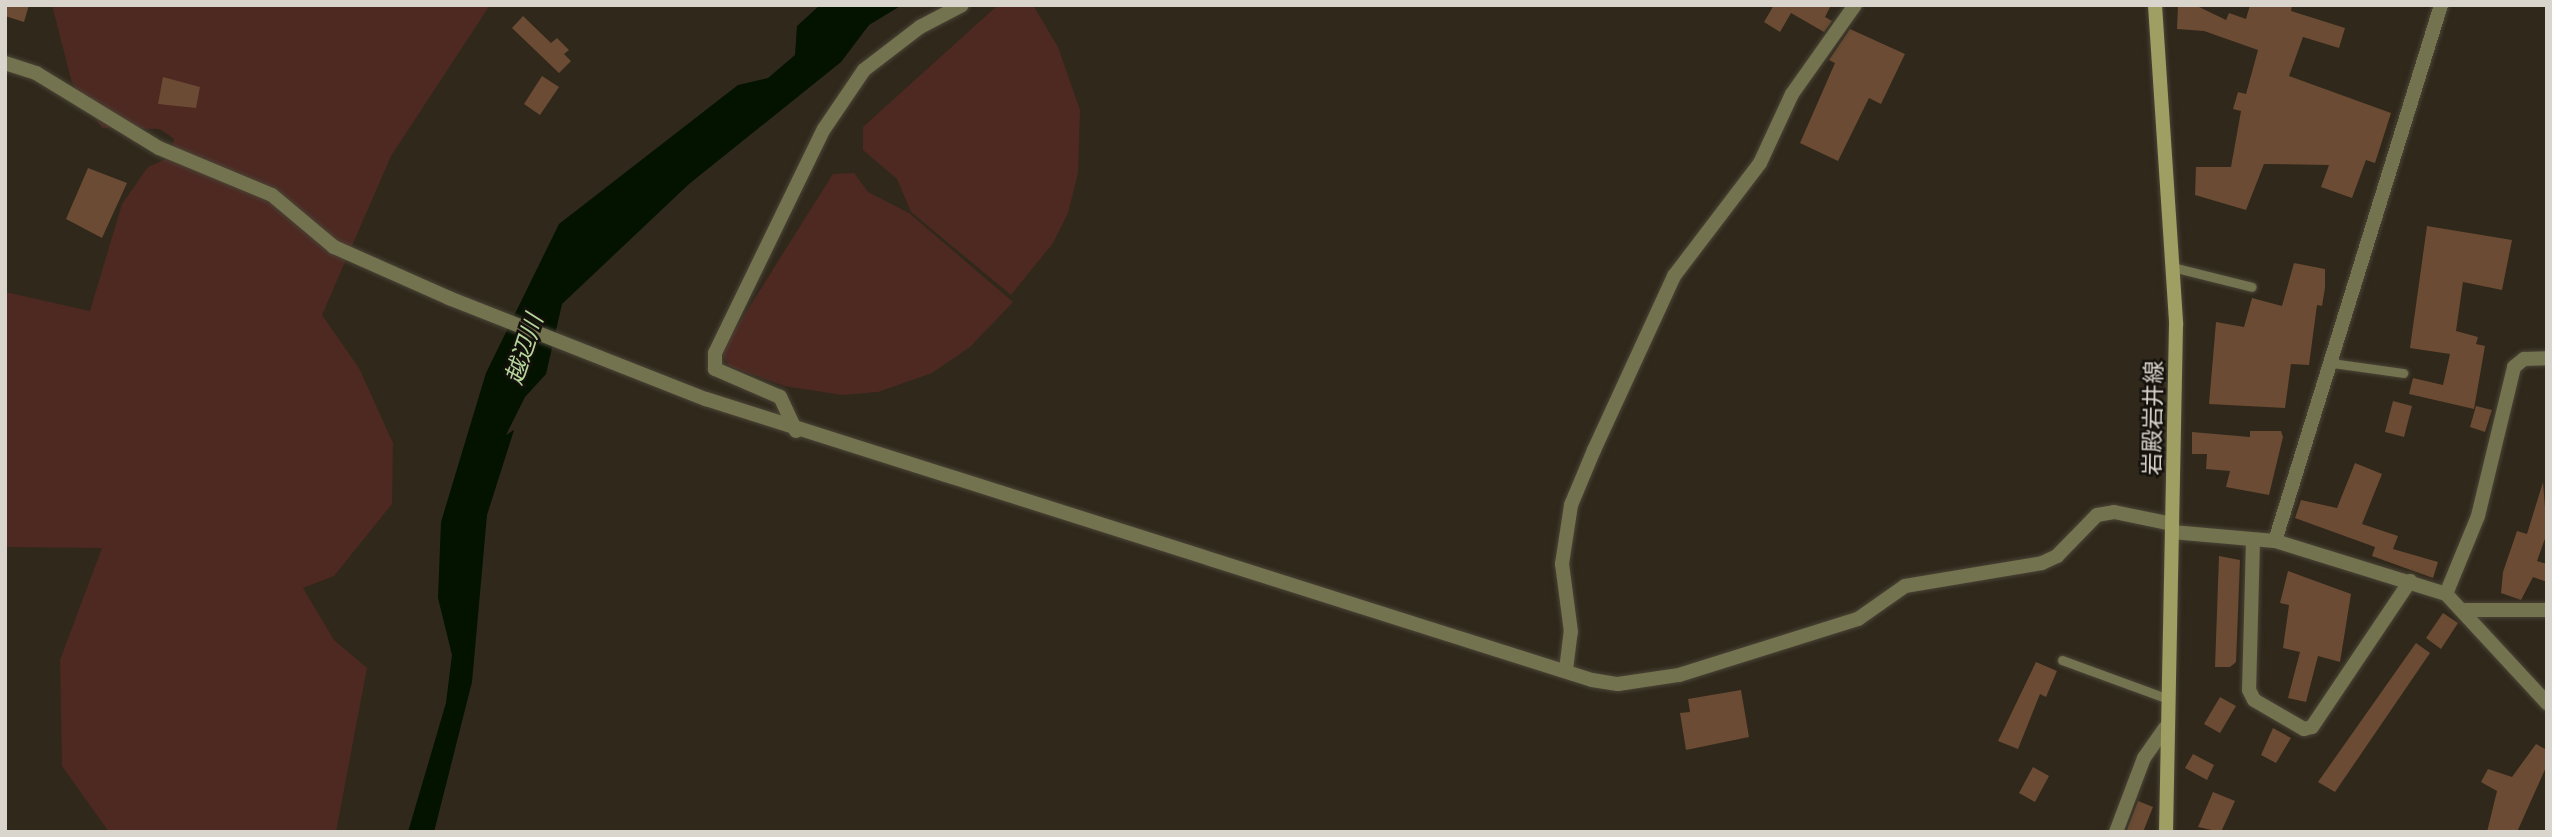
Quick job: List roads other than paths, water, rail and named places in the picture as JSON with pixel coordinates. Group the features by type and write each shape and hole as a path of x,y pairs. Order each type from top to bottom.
{"main road":[{"name":"岩殿岩井線","path":"2155,5 2172,267 2172,528 2165,728 2166,832"}],"street":[{"path":"796,431 780,397 715,369 715,353 824,129 864,70 920,27 962,5"},
{"path":"1566,670 1571,632 1562,564 1571,505 1594,450 1674,275 1760,163 1792,94 1856,5"},
{"path":"2275,541 2441,5"},
{"path":"5,63 36,73 159,148 272,195 334,247 471,307 706,399 796,431 915,461 1566,670 1618,684 1679,675 1858,619 1905,586 2042,563 2057,555 2097,515 2115,512 2172,528 2275,541 2445,594 2466,610 2547,703"},
{"path":"2445,594 2478,516 2514,367 2524,359 2547,358"},
{"path":"2253,540 2249,690 2254,699 2304,729 2312,727 2410,581"},
{"path":"2466,610 2547,610"},
{"path":"2116,832 2144,758 2165,728"}],"lane":[{"path":"2172,267 2252,286"},
{"path":"2332,363 2403,373"},
{"path":"2062,660 2166,698"}],"water":[{"name":"越辺川","path":"902,5 869,25 841,62 689,184 562,304 546,374 525,397 506,435 514,430 487,515 472,682 434,832 408,832 446,703 452,655 438,598 441,522 486,373 559,224 738,85 768,78 795,55 797,26 819,6"}]}
